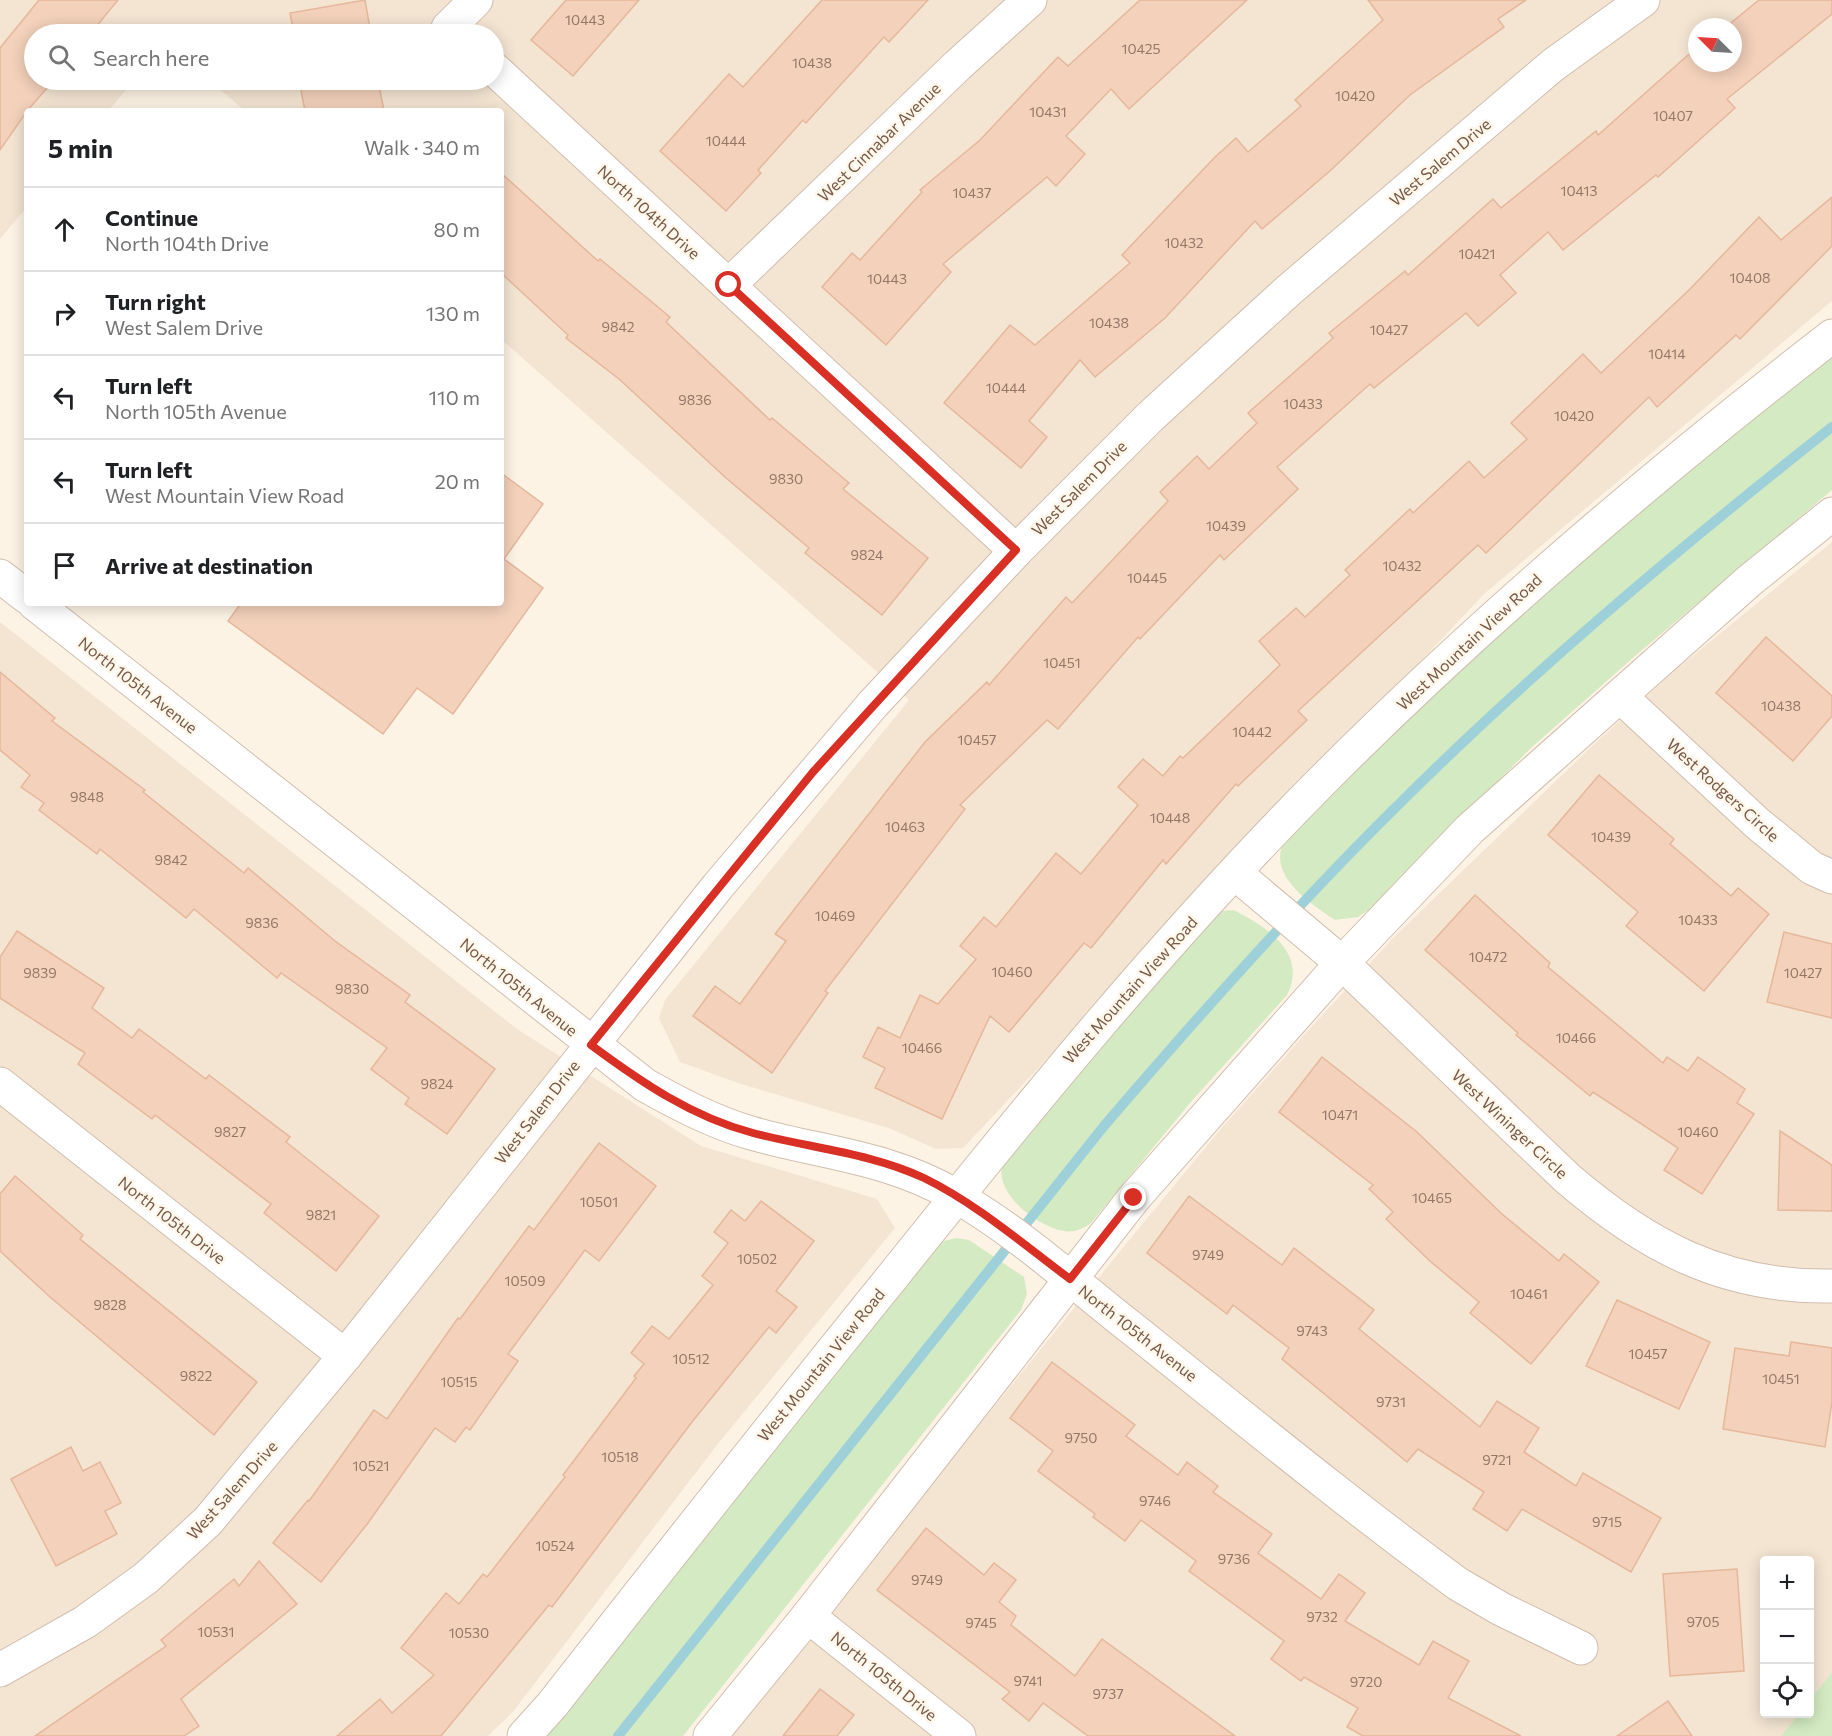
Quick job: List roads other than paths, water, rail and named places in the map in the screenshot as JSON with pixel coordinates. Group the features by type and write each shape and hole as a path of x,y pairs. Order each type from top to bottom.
{"street":[{"path":"457,24 476,0"},
{"name":"West Cinnabar Avenue","path":"729,285 958,65 1030,0"},
{"name":"West Salem Drive","path":"0,1670 85,1622 146,1578 208,1521 345,1356 591,1045 813,772 1016,550 1151,416 1288,290 1553,65 1643,0"},
{"name":"North 104th Drive","path":"504,78 1016,550"},
{"name":"West Mountain View Road","path":"524,1736 552,1705 1080,1044 1235,873 1318,785 1411,694 1549,569 1698,441 1832,336"},
{"path":"710,1736 807,1616 1134,1198 1342,963 1470,829 1749,580 1832,514"},
{"path":"0,576 24,595"},
{"name":"North 105th Avenue","path":"38,606 591,1045 645,1085 718,1121 752,1133 843,1152 889,1166 923,1178 957,1196 1070,1279 1458,1584 1500,1609 1581,1648"},
{"name":"West Rodgers Circle","path":"1620,696 1757,823 1812,868 1832,877"},
{"name":"West Wininger Circle","path":"1235,873 1342,963 1567,1178 1606,1211 1662,1248 1710,1268 1802,1286 1832,1286"},
{"name":"North 105th Drive","path":"0,1084 345,1356"},
{"name":"North 105th Drive","path":"807,1616 959,1736"}],"waterway":[{"path":"618,1736 1104,1126 1274,933 1434,769 1544,667 1657,569 1832,427"}]}
